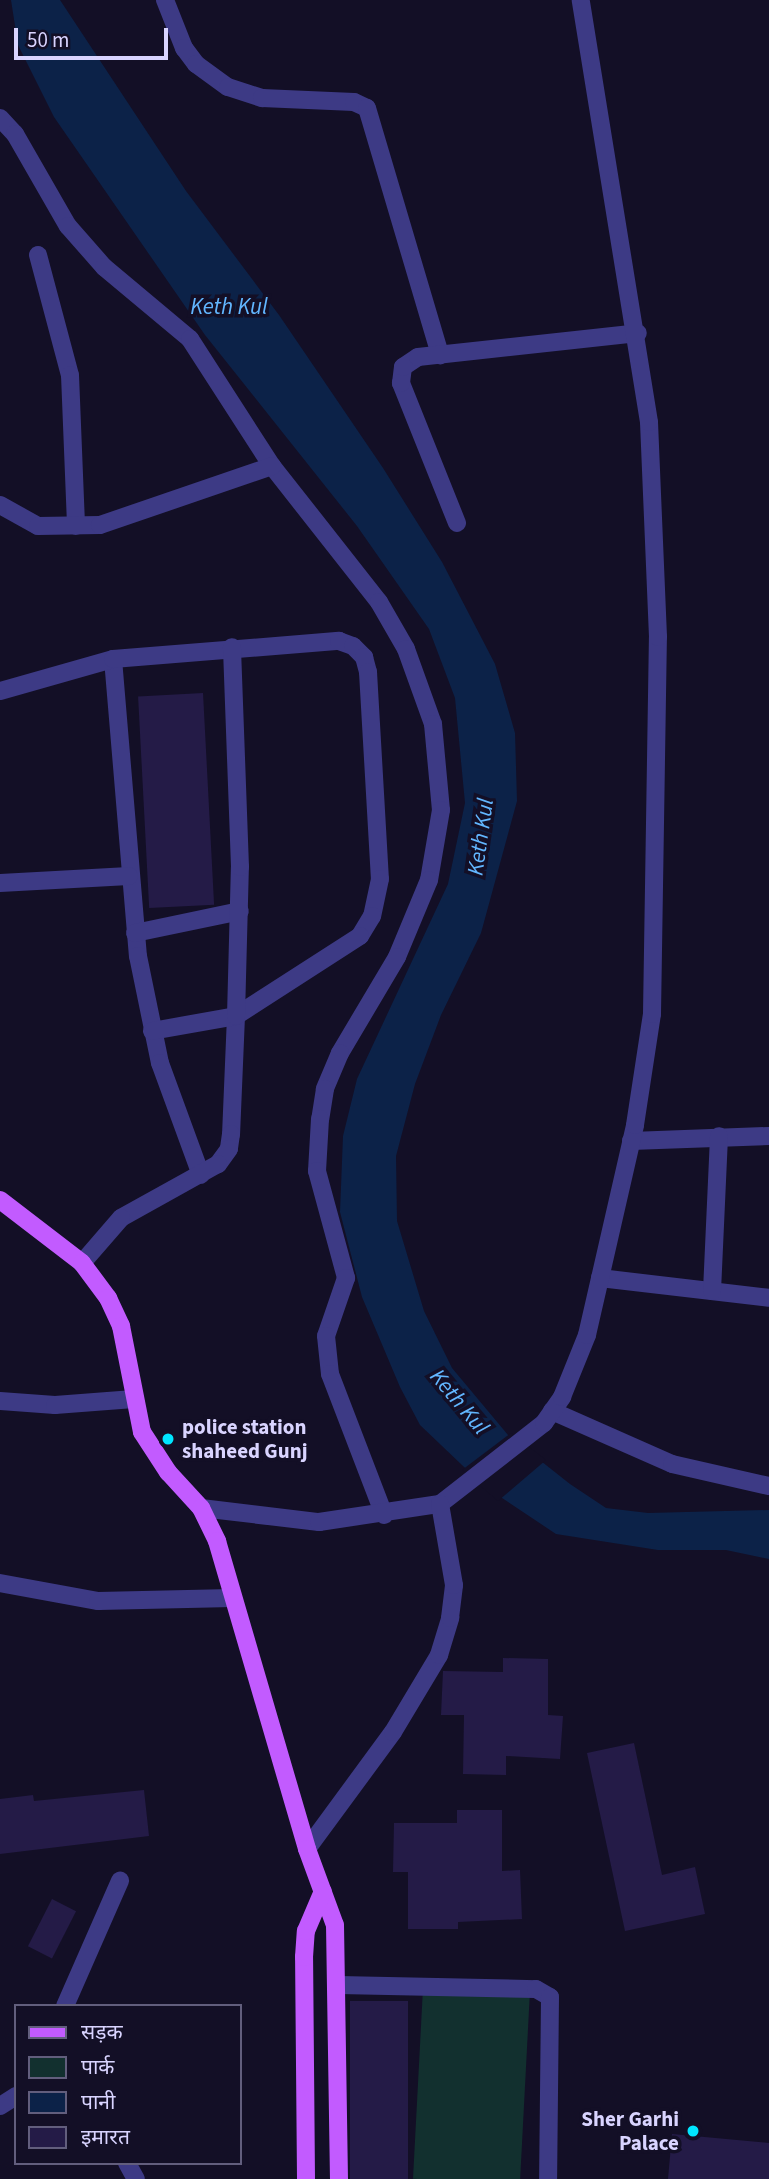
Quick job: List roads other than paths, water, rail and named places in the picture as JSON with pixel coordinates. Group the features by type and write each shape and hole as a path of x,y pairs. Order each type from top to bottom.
{"main road":[{"path":"0,1200 82,1263 108,1298 121,1326 142,1432 154,1454 201,1508 217,1541 307,1849 335,1925 340,2179"},
{"path":"306,2179 304,1957 306,1931 323,1891"}],"street":[{"path":"165,0 184,48 196,64 228,87 262,98 355,102 367,108 440,355"},
{"path":"201,1508 284,1521 384,1515 444,1500 548,1417 587,1335 631,1141 652,1014 659,764 649,422 638,333 580,0"},
{"path":"0,118 15,135 68,226 104,267 190,339 272,466 379,602 406,649 433,724 439,770 439,843 429,880 397,957 340,1053 325,1089 320,1119 317,1171 346,1278 329,1318 330,1374 384,1515"},
{"path":"38,255 70,375 76,526"},
{"path":"457,523 401,383 403,367 409,361 440,355 638,333"},
{"path":"0,505 38,526 76,526 136,516 272,466"},
{"path":"0,691 113,659 232,647 339,641 353,646 364,657 380,879 377,902 360,936 236,1016 152,1031"},
{"path":"82,1263 121,1217 201,1175 229,1149 240,911 232,647"},
{"path":"113,659 135,933 152,1031 201,1175"},
{"path":"0,883 129,876"},
{"path":"135,933 240,911"},
{"path":"712,1291 719,1136"},
{"path":"631,1141 769,1136"},
{"path":"600,1278 769,1298"},
{"path":"0,1401 55,1405 134,1399"},
{"path":"548,1417 672,1464 769,1486"},
{"path":"307,1849 393,1732 439,1655 454,1585 444,1500"},
{"path":"0,1583 98,1601 232,1598"},
{"path":"66,2004 120,1881"},
{"path":"338,1985 536,1989 550,1997 548,2179"}],"water":[{"name":"Keth Kul","path":"11,0 60,0 186,191 279,315 383,468 442,562 495,664 515,733 517,801 481,933 441,1015 415,1084 396,1156 397,1221 424,1311 452,1368 508,1435 570,1484 606,1508 648,1513 769,1510 769,1559 726,1550 658,1550 556,1534 484,1486 420,1425 400,1387 362,1297 340,1212 343,1136 357,1079 448,884 465,803 455,698 429,629 357,526 205,335 54,117 18,45"}],"place":[{"name":"police station shaheed Gunj","path":"168,1439"},
{"name":"Sher Garhi Palace","path":"693,2131"}]}
